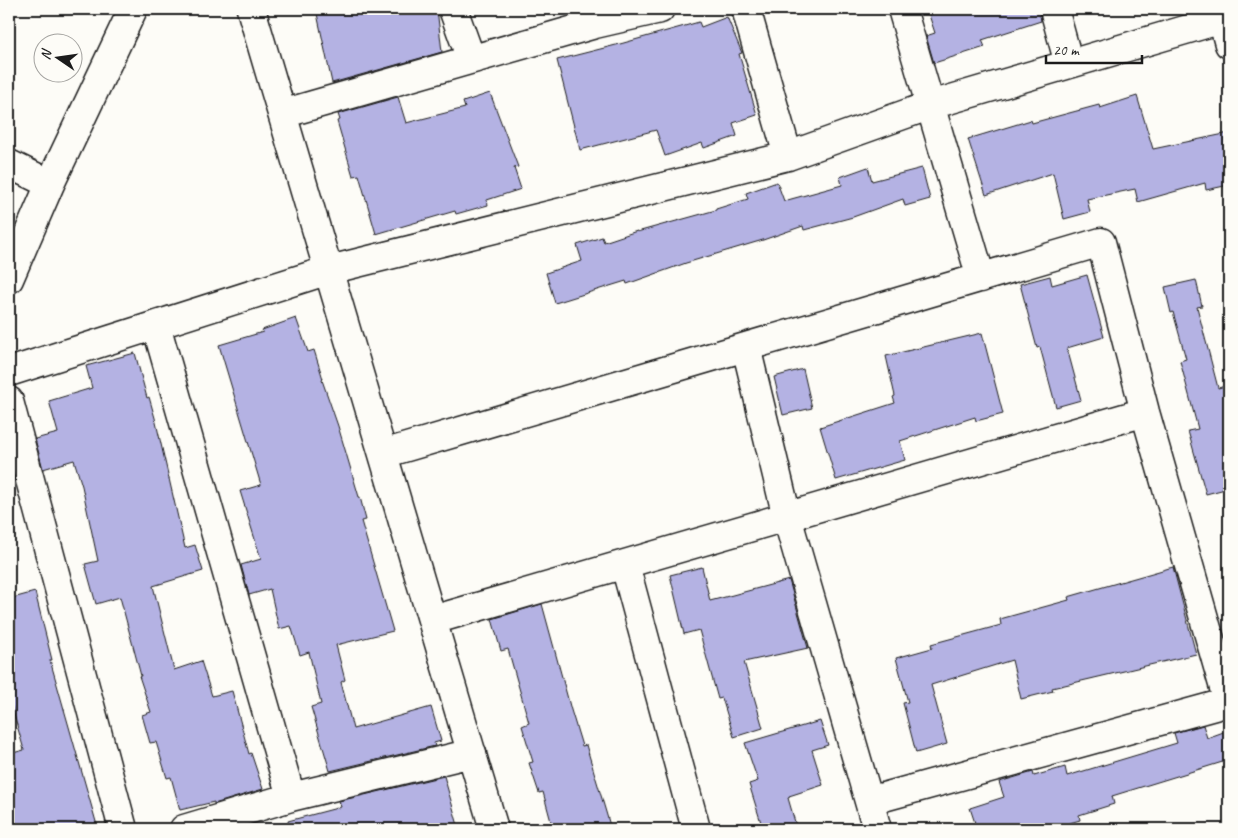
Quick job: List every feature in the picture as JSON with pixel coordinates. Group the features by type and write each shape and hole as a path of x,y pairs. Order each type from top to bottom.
{"street":[{"path":"9,279 50,184 133,9"},
{"path":"252,9 494,829"},
{"path":"453,9 471,60"},
{"path":"282,114 471,60 593,17 660,9"},
{"path":"746,9 788,156"},
{"path":"902,9 981,278"},
{"path":"1054,9 1069,64"},
{"path":"9,372 329,270 788,156 931,105 1069,64 1227,27"},
{"path":"9,164 50,184"},
{"path":"384,454 1101,242 1145,412 1229,702 869,801"},
{"path":"156,325 291,797"},
{"path":"746,347 787,517 877,829"},
{"path":"9,401 123,829"},
{"path":"433,620 1145,412"},
{"path":"625,564 696,829"},
{"path":"184,829 291,797 472,753"}],"building":[{"path":"316,9 437,9 442,52 332,83"},
{"path":"927,9 1039,9 1041,21 982,40 985,47 934,63 926,36 935,33"},
{"path":"727,17 742,53 739,54 757,115 733,123 737,136 704,148 702,143 665,156 656,130 580,150 557,60 699,22 701,27"},
{"path":"490,93 518,167 514,168 521,189 487,200 488,205 456,214 455,211 376,234 359,175 353,176 337,121 340,120 338,114 398,97 406,123 465,108 463,102"},
{"path":"1137,96 1153,149 1229,133 1229,185 1206,190 1205,183 1138,202 1135,189 1087,199 1090,212 1064,219 1053,173 986,195 968,139 1031,120 1032,123 1099,105 1100,108"},
{"path":"868,167 872,181 922,168 930,199 905,206 903,199 853,217 804,230 803,226 627,284 626,281 555,303 546,273 582,261 577,245 602,237 604,242 637,231 716,210 748,199 746,193 777,182 784,201 842,185 840,177"},
{"path":"1087,275 1104,337 1067,348 1081,400 1056,407 1040,347 1037,348 1020,284 1050,276 1052,285"},
{"path":"1196,280 1202,306 1197,307 1218,388 1229,385 1229,488 1206,494 1188,431 1198,429 1180,361 1186,359 1173,312 1171,313 1165,287"},
{"path":"296,318 308,352 314,350 338,426 360,497 366,520 361,521 393,631 336,645 345,680 341,682 353,729 431,707 441,741 434,743 435,746 330,771 311,707 321,704 309,652 300,655 291,626 279,629 270,589 249,595 241,565 261,559 240,491 261,485 219,345 263,332 262,330"},
{"path":"982,333 1003,414 976,421 975,417 900,441 905,460 836,480 820,427 895,403 886,356"},
{"path":"135,353 147,398 149,397 155,418 185,548 195,545 203,571 153,586 174,670 201,661 212,696 232,691 249,754 251,753 263,789 214,804 214,802 180,810 171,777 167,778 156,742 150,743 142,715 151,712 139,676 141,676 120,597 96,604 85,564 98,561 82,486 74,460 43,469 35,439 58,433 49,401 92,388 86,366"},
{"path":"803,369 812,408 783,415 774,377"},
{"path":"702,567 710,601 789,580 808,648 744,662 763,728 734,737 722,698 718,699 699,630 684,634 670,575"},
{"path":"1173,567 1196,654 1052,688 1053,691 1021,699 1012,660 931,685 947,744 916,753 903,703 908,702 896,658 932,648 931,644 1001,625 1000,619 1069,600 1068,597"},
{"path":"35,592 52,660 50,660 98,829 9,829 9,754 24,750 9,697 9,599"},
{"path":"542,604 582,746 586,745 611,829 553,829 543,792 539,793 529,763 533,762 522,726 529,723 508,649 501,651 492,619"},
{"path":"820,721 828,745 812,750 823,785 789,796 797,829 763,829 749,784 758,781 745,743"},
{"path":"1203,725 1207,738 1229,730 1229,760 1112,796 1114,804 1079,815 1080,820 1049,829 977,829 970,808 1004,797 999,782 1033,772 1034,776 1065,767 1067,776 1177,743 1174,733"},
{"path":"444,776 459,829 289,829 288,821 341,807 339,801"}]}
